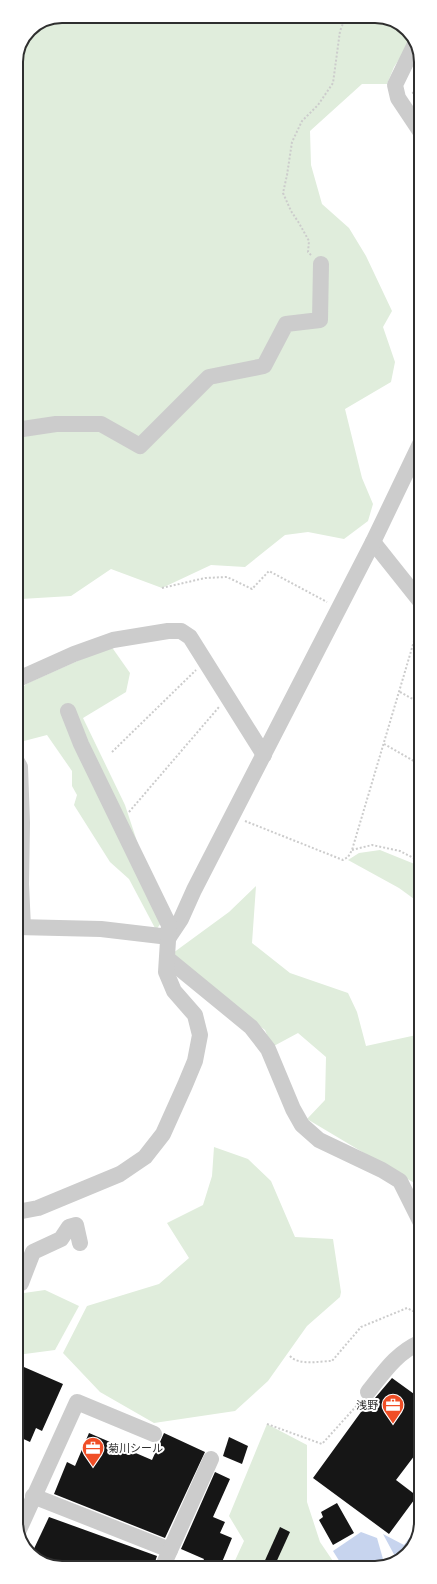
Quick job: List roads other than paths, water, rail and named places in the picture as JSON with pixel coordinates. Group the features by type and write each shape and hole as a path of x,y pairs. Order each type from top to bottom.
{"street":[{"path":"412,50 395,85 398,98 414,122"},
{"path":"23,429 56,424 101,424 140,446 209,377 264,366 286,324 320,320 320,264"},
{"path":"169,937 181,919 373,542 414,457"},
{"path":"373,542 414,593"},
{"path":"23,677 74,654 113,640 168,631 181,631 190,637 206,660 227,697 264,755"},
{"path":"23,1211 38,1208 120,1174 145,1157 163,1134 195,1061 200,1035 195,1015 174,991 166,972 169,925 81,744 68,711"},
{"path":"23,927 101,929 169,937"},
{"path":"168,959 251,1027 268,1049 293,1109 302,1125 319,1140 382,1170 400,1182 414,1209"},
{"path":"23,1278 33,1252 61,1238 69,1227 76,1225 80,1243"},
{"path":"368,1392 392,1362 403,1352 414,1346"},
{"path":"23,1521 77,1402 154,1434"},
{"path":"165,1561 211,1459"},
{"path":"34,1496 170,1550"}],"water":[{"path":"361,1532 377,1538 383,1560 339,1561 333,1551"},
{"path":"383,1534 404,1545 412,1535 404,1548 395,1556"}],"place":[{"name":"浅野","path":"393,1424"},
{"name":"菊川シール","path":"93,1468"}]}
